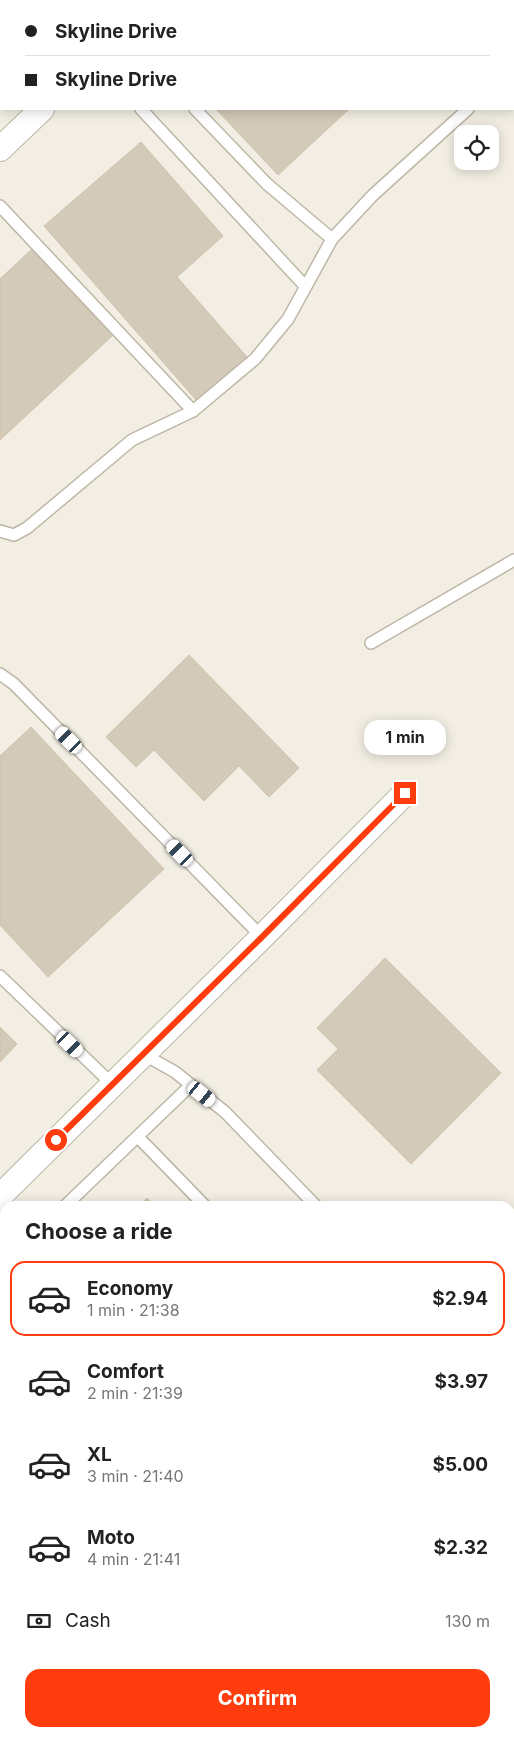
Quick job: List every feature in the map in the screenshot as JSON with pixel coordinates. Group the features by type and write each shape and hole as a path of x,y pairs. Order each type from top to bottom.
{"street":[{"path":"0,149 41,110"},
{"path":"0,1196 405,793"}],"lane":[{"path":"142,110 305,286"},
{"path":"196,110 267,184 332,239"},
{"path":"0,531 14,535 27,528 132,440 193,411 255,359 288,319 332,239 373,195 467,110"},
{"path":"0,206 193,411"},
{"path":"371,643 514,560"},
{"path":"0,674 14,684 262,937"},
{"path":"0,976 112,1084"},
{"path":"143,1054 174,1072 225,1112 311,1201"},
{"path":"70,1201 190,1085"},
{"path":"138,1137 199,1201"}],"building":[{"path":"217,110 348,110 278,175"},
{"path":"141,142 223,236 177,277 247,357 197,401 44,226"},
{"path":"32,249 112,336 0,440 0,279"},
{"path":"189,655 299,768 269,797 239,766 204,801 154,750 136,767 106,737"},
{"path":"31,727 164,869 48,977 0,925 0,756"},
{"path":"385,958 501,1073 411,1164 317,1070 338,1049 317,1028"},
{"path":"0,1027 17,1044 0,1062"}],"route":[{"path":"56,1140 405,793"}]}
